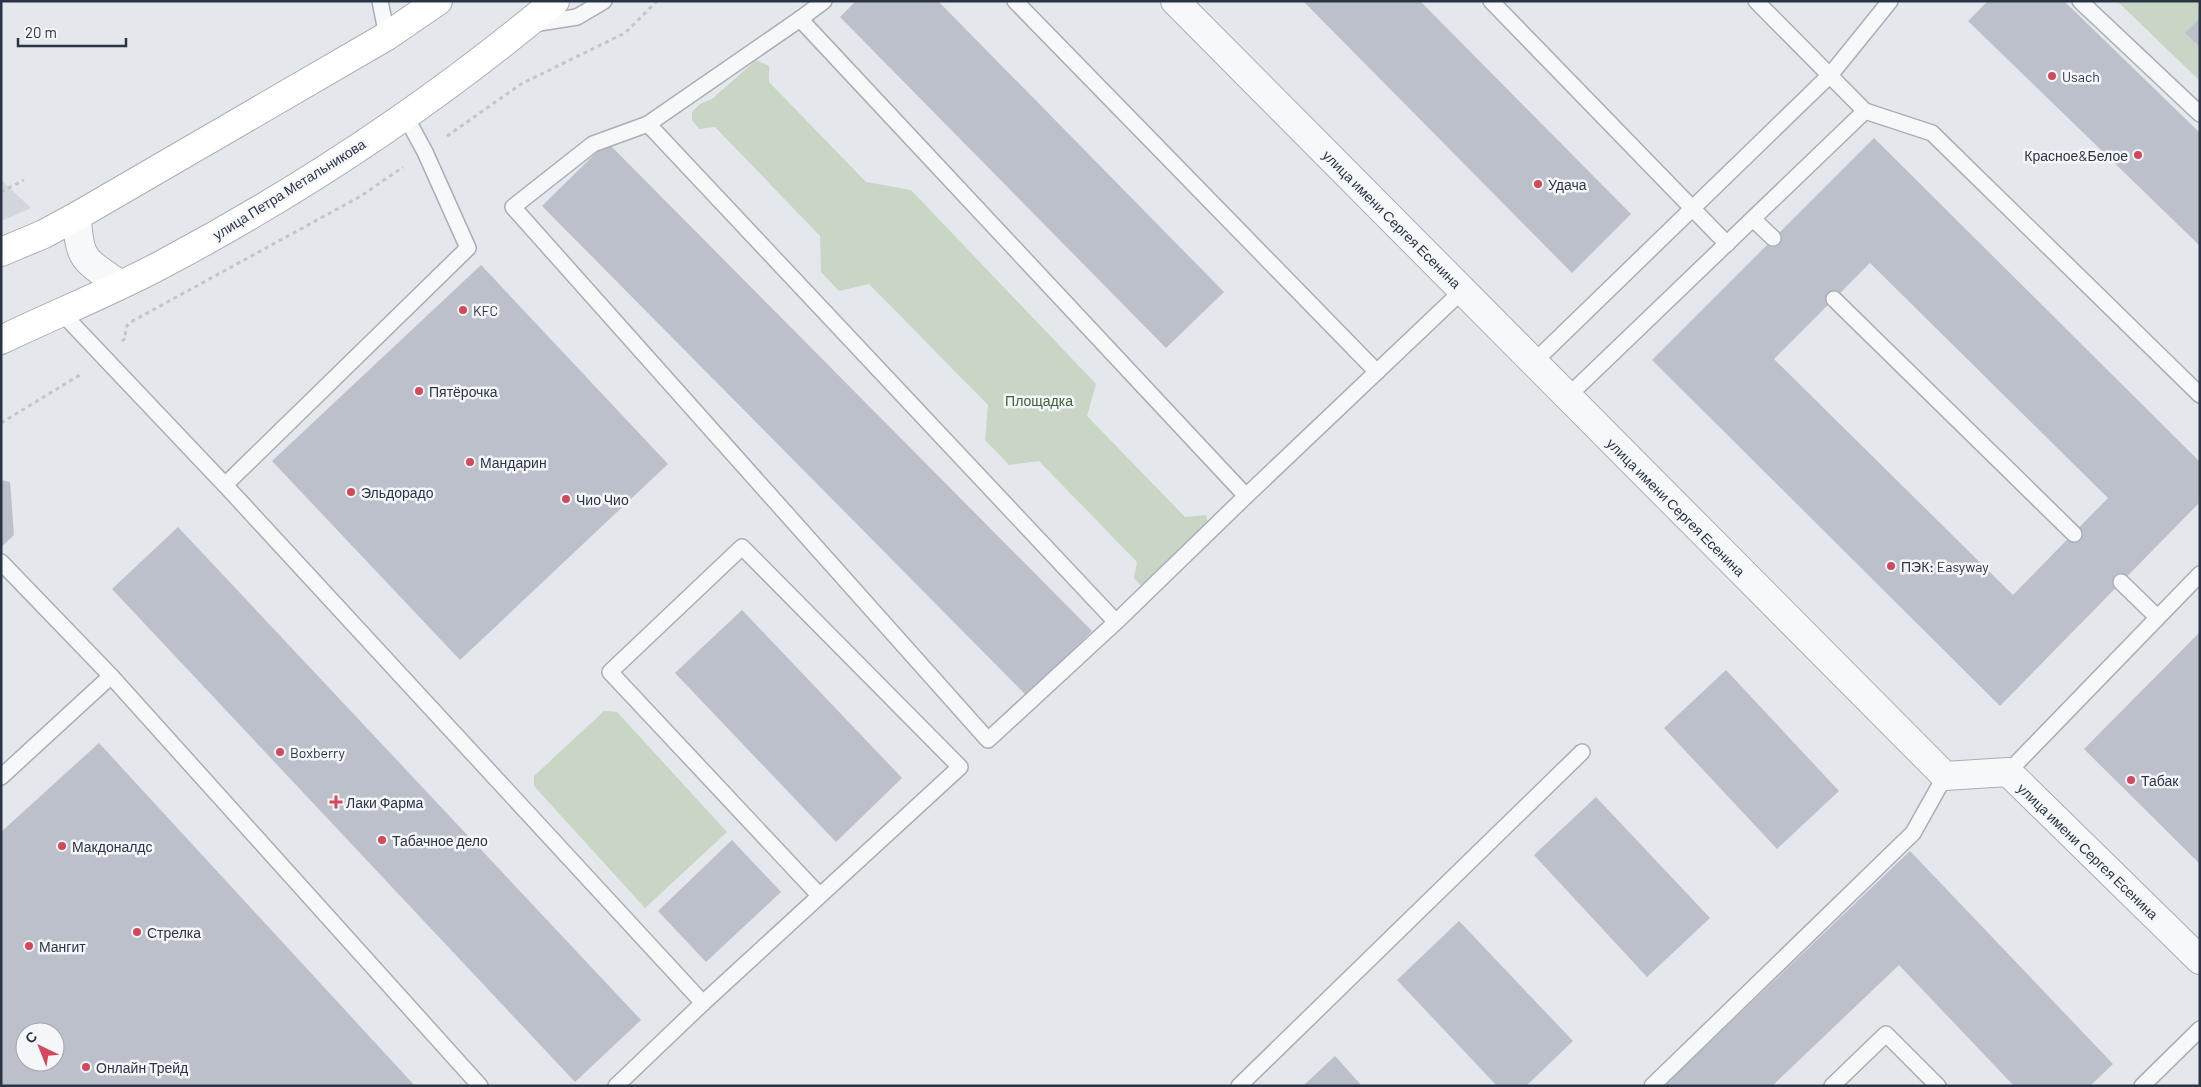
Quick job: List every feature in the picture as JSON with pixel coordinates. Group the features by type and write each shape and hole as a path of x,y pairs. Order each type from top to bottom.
{"main road":[{"path":"1,252 44,234 77,216 387,36 418,10 438,1"},
{"name":"улица Петра Метальникова","path":"1,340 158,267 242,220 406,117 527,25 555,1"}],"street":[{"name":"улица имени Сергея Есенина","path":"1175,1 1945,776 2008,772 2200,960"},
{"path":"77,216 78,246 87,261 119,284"}],"lane":[{"path":"380,1 387,36"},
{"path":"527,25 577,17 604,1"},
{"path":"824,1 648,124 593,144 513,207 988,740 1116,622 1463,290"},
{"path":"1015,1 1376,372"},
{"path":"1491,1 1727,244"},
{"path":"1756,1 1831,74 1865,111 1932,133 2200,395"},
{"path":"1534,362 1831,74 1890,1"},
{"path":"2080,1 2200,114"},
{"path":"800,19 1246,496"},
{"path":"1567,397 1865,111"},
{"path":"225,485 468,248 425,152 406,117"},
{"path":"648,124 1116,622"},
{"path":"1753,218 1773,238"},
{"path":"1834,298 2074,534"},
{"path":"60,311 225,485 703,1003"},
{"path":"616,1086 819,895 960,767 742,547 610,672 819,895"},
{"path":"1,562 111,676 480,1086"},
{"path":"2008,772 2157,616 2200,574"},
{"path":"2121,582 2157,616"},
{"path":"1,777 111,676"},
{"path":"1239,1086 1582,752"},
{"path":"1652,1086 1913,833 1945,776"},
{"path":"2142,1086 2200,1029"},
{"path":"1832,1086 1886,1034 1938,1086"}],"path":[{"path":"425,152 521,84 625,33 657,1"},
{"path":"126,338 125,329 129,323 362,196 405,165"},
{"path":"1,192 24,180"},
{"path":"1,423 85,372"}],"shaded area":[{"path":"1,180 31,208 1,221"}],"green space":[{"path":"2117,1 2200,1 2200,81"},
{"name":"Площадка","path":"756,60 769,66 769,82 866,182 911,190 1096,384 1087,416 1185,517 1206,515 1209,527 1142,587 1134,578 1137,562 1039,461 1009,465 985,440 988,405 869,284 839,291 821,272 820,236 715,127 699,129 692,120 692,112 700,104 712,99"},
{"path":"604,711 617,712 727,832 645,908 534,786 534,776"}],"building":[{"path":"856,1 938,1 1224,292 1166,348 840,17"},
{"path":"1303,1 1420,1 1631,214 1572,273"},
{"path":"1988,1 2064,1 2200,133 2200,246 1968,21"},
{"path":"2200,18 2200,47 2185,33"},
{"path":"1874,138 2200,462 2200,502 2000,706 1652,360","holes":["1870,263 2108,498 2013,595 1774,359"]},
{"path":"607,142 1092,631 1027,696 542,206"},
{"name":"Мандарин","path":"481,265 668,464 460,660 272,461"},
{"path":"1,480 10,482 14,535 1,547"},
{"path":"178,527 641,1020 575,1082 112,589"},
{"path":"742,610 902,778 836,842 675,673"},
{"path":"2200,632 2200,864 2084,749"},
{"path":"1726,670 1839,791 1777,849 1664,728"},
{"name":"Стрелка","path":"99,743 415,1086 1,1086 1,832"},
{"path":"1596,797 1710,918 1647,977 1534,855"},
{"path":"732,840 781,892 706,962 658,911"},
{"path":"1910,851 2113,1064 2090,1086 2014,1086 1899,965 1772,1086 1664,1086"},
{"path":"1459,921 1573,1041 1526,1086 1497,1086 1397,980"},
{"path":"1335,1056 1362,1086 1303,1086"}],"place":[{"name":"Usach","path":"2052,76"},
{"name":"Красное&Белое","path":"2138,155"},
{"name":"Удача","path":"1538,184"},
{"name":"KFC","path":"463,310"},
{"name":"Пятёрочка","path":"419,391"},
{"name":"Мандарин","path":"470,462"},
{"name":"Эльдорадо","path":"351,492"},
{"name":"Чио Чио","path":"566,499"},
{"name":"ПЭК: Easyway","path":"1891,566"},
{"name":"Boxberry","path":"280,752"},
{"name":"Табак","path":"2131,780"},
{"name":"Лаки Фарма","path":"336,802"},
{"name":"Табачное дело","path":"382,840"},
{"name":"Макдоналдс","path":"62,846"},
{"name":"Стрелка","path":"137,932"},
{"name":"Мангит","path":"29,946"},
{"name":"Онлайн Трейд","path":"86,1067"}]}
